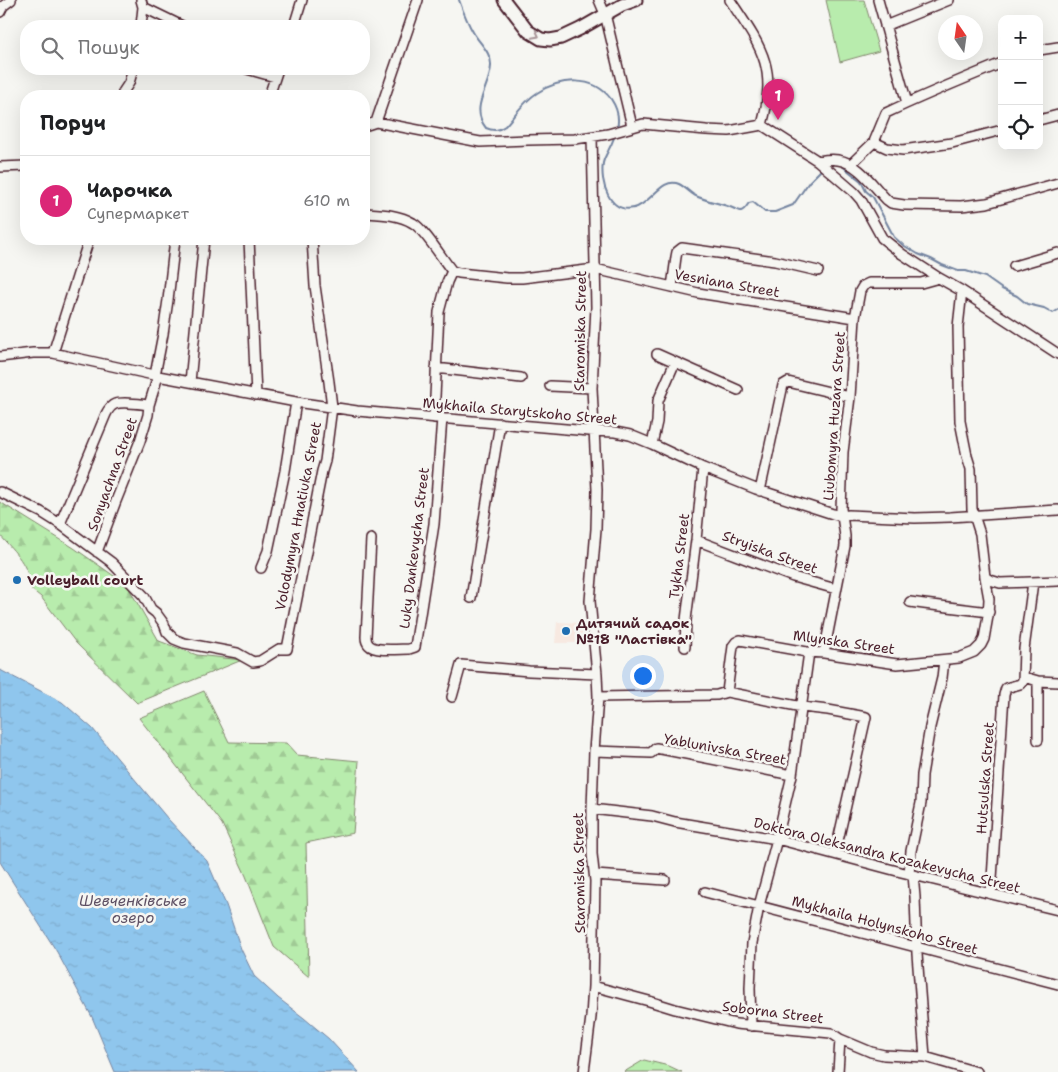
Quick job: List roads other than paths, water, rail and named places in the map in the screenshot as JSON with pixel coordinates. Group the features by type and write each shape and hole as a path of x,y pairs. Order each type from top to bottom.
{"main road":[{"path":"504,0 528,31 541,39 550,40 561,38 580,29 634,0"}],"street":[{"path":"0,12 3,6 11,0"},
{"path":"296,20 302,0"},
{"path":"376,122 418,0"},
{"path":"599,0 605,14 632,126"},
{"path":"730,0 754,36 767,66 769,86 766,112 762,125"},
{"path":"878,0 907,103"},
{"path":"885,26 949,0"},
{"path":"141,20 142,3 172,20"},
{"path":"1043,49 1058,47"},
{"path":"851,164 874,142 886,113 998,65"},
{"path":"124,90 131,75"},
{"path":"271,90 275,75"},
{"path":"1043,119 1058,115"},
{"path":"370,124 376,122 480,142 576,139 608,134 643,124 729,131 762,125 818,161 859,197 884,239 908,259 962,291 1058,354"},
{"path":"874,142 886,148 903,150 952,143 998,131"},
{"name":"Staromiska Street","path":"584,1072 593,986 595,875 592,854 592,809 598,697 590,601 597,490 592,388 596,307 592,137"},
{"path":"818,161 837,160 851,164 887,200 904,205 955,207 980,204 1058,183"},
{"path":"0,167 20,166"},
{"path":"370,213 384,214 411,221 452,271 514,278 595,269"},
{"path":"53,353 87,245"},
{"name":"Sonyachna Street","path":"97,552 140,441 148,415 165,326 174,245"},
{"path":"190,382 203,245"},
{"path":"249,245 256,395"},
{"name":"Volodymyra Hnatiuka Street","path":"97,552 112,562 144,596 151,609 164,624 167,632 174,639 184,643 237,653 253,662 260,661 279,649 287,649 322,472 326,461 332,407 315,286 312,245"},
{"path":"672,288 677,252 682,248 775,261 818,271"},
{"path":"1014,266 1058,253"},
{"name":"Vesniana Street","path":"595,269 698,293 855,318"},
{"name":"Luky Dankevycha Street","path":"371,538 366,637 368,643 376,649 414,648 434,524 438,418 436,368 439,312 452,271"},
{"name":"Liubomyra Huzara Street","path":"824,653 843,561 845,540 841,504 843,452 850,397 855,318 860,291 867,284 921,283 939,278"},
{"name":"Mlynska Street","path":"727,692 733,646 740,640 897,664 964,657 977,650 981,645 989,612 989,600 980,534 972,509 971,469 960,421 958,327 962,291"},
{"name":"Mykhaila Starytskoho Street","path":"0,357 53,353 156,376 296,402 357,411 621,433 633,436 702,468 760,491 842,516 915,518 1058,510"},
{"path":"657,354 738,390"},
{"path":"652,444 657,422 658,403 674,362"},
{"path":"436,368 521,378"},
{"path":"760,491 783,384 788,382 850,397"},
{"path":"550,386 592,388"},
{"path":"260,568 268,551 285,471 296,402"},
{"path":"60,524 106,414 111,407 122,403 149,405"},
{"path":"471,598 500,423"},
{"name":"Tykha Street","path":"685,647 688,594 696,540 702,468"},
{"path":"0,492 41,512 97,552"},
{"name":"Stryiska Street","path":"696,540 793,577 836,589"},
{"path":"985,576 990,580 1000,583 1058,581"},
{"path":"1033,582 1024,649 1024,677 1038,681 1058,682"},
{"path":"910,602 989,612"},
{"path":"751,1026 752,943 759,906 792,775 809,652"},
{"path":"925,1057 915,897 911,875 912,851 921,804 922,775 930,727 942,678 944,660"},
{"path":"452,697 461,665 597,674"},
{"name":"Hutsulska Street","path":"991,894 1004,695 1006,688 1020,684 1024,681 1024,677"},
{"path":"1038,681 1038,740"},
{"path":"598,697 717,695 727,692 866,717 835,854"},
{"name":"Yablunivska Street","path":"594,751 651,753 656,748 792,775"},
{"name":"Doktora Oleksandra Kozakevycha Street","path":"592,809 652,816 675,822 777,840 911,875 1058,910"},
{"path":"595,875 665,880"},
{"name":"Mykhaila Holynskoho Street","path":"706,892 1058,984"},
{"name":"Soborna Street","path":"593,986 692,1013 751,1026 831,1033 840,1039 871,1052 884,1055 925,1057 977,1072"},
{"path":"838,1072 840,1039"}],"water":[{"name":"Шевченківське озеро","path":"0,670 62,702 92,728 168,819 207,861 226,905 241,949 254,976 329,1039 359,1072 115,1072 92,1017 57,952 0,862"}],"waterway":[{"path":"459,0 471,28 491,61 490,74 479,113 486,128 496,130 505,126 528,100 546,88 556,84 576,81 595,86 604,91 611,99 617,113 617,128"},
{"path":"615,135 603,161 603,179 612,201 625,209 640,206 662,187 673,183 681,185 698,197 738,211 745,209 749,203 753,202 765,212 775,212 793,205 809,182 822,169"},
{"path":"841,165 861,181 866,191 873,197 894,237 903,245 942,265 985,277 1027,304 1044,308 1053,313 1058,310"}],"place":[{"name":"Чарочка","path":"778,120"},
{"name":"Volleyball court","path":"17,580"},
{"name":"Дитячий садок №18 \"Ластівка\"","path":"566,631"}]}
